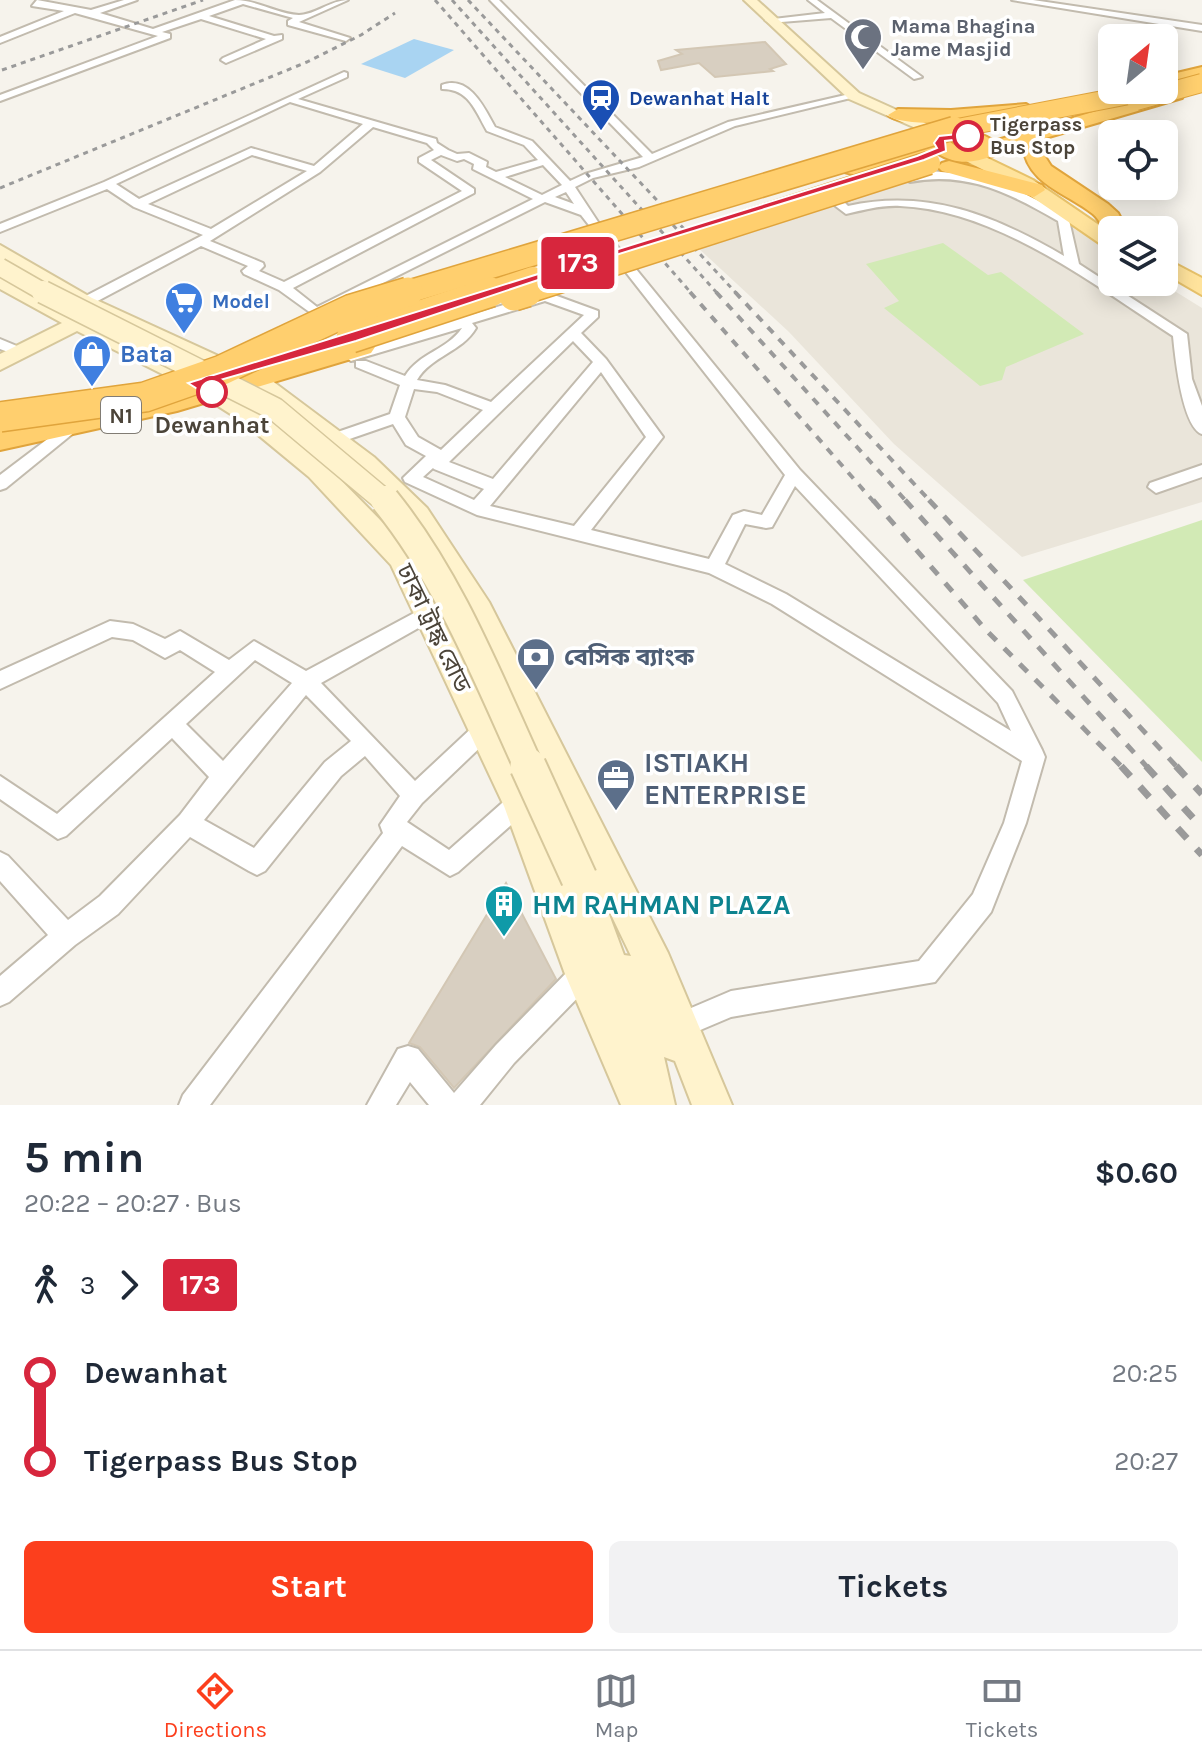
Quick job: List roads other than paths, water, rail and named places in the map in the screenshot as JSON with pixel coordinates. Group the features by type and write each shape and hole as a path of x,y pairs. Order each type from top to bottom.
{"highway":[{"path":"1178,80 1202,72"},
{"path":"1178,84 1202,82"},
{"path":"0,434 139,408 190,393 331,329 473,282 959,134 1104,110 1202,82"},
{"name":"N1","path":"0,419 87,408 358,350 956,150 1032,137 1202,82"},
{"name":"N1","path":"956,150 991,125 1098,98"},
{"path":"0,419 145,397 222,370 352,309 960,126 1098,101"},
{"path":"574,242 586,232 604,226 878,144 892,135 890,114 987,114 1075,103"},
{"path":"1032,137 1032,157 1038,165 1108,216"},
{"path":"849,168 865,168 956,150 1034,190"},
{"name":"N1","path":"0,440 70,427 230,379"}],"main road":[{"path":"750,0 854,96 1034,190 1063,215 1098,235"},
{"path":"956,150 1008,159 1028,177 1098,220"},
{"path":"0,251 41,279 80,313 10,348 0,363"},
{"path":"1178,273 1202,288"},
{"name":"ঢাকা ট্রাঙ্ক রোড","path":"2,281 230,379 302,458 361,513 409,571 519,803 583,974 641,1105"},
{"name":"ঢাকা ট্রাঙ্ক রোড","path":"2,281 82,314 214,376 275,409 382,497 410,531 446,592 583,888 635,988 705,1089"},
{"path":"1178,285 1202,300"},
{"path":"230,379 283,398 396,490 418,515 475,602 655,966 705,1089"},
{"name":"ঢাকা ট্রাঙ্ক রোড","path":"583,888 610,968 640,1037 655,1105"}],"street":[{"path":"0,98 167,36 91,13 35,4 43,0"},
{"path":"91,13 133,0"},
{"path":"153,32 240,0 346,38"},
{"path":"262,7 279,0"},
{"path":"315,0 332,5"},
{"path":"226,60 274,39 344,0"},
{"path":"494,0 650,158"},
{"path":"812,0 917,77"},
{"path":"1016,0 1202,28"},
{"path":"0,40 75,10"},
{"path":"769,20 833,15"},
{"path":"201,16 274,39"},
{"path":"0,228 108,184 344,75"},
{"path":"445,87 450,85 473,96 491,129 528,143 568,185 583,212 794,474 1005,697 1034,757 1015,823 982,903 926,973 731,1004 679,1026"},
{"path":"230,379 315,312 568,185 650,158 732,124 854,96"},
{"path":"289,99 432,141 432,145 443,150 440,151"},
{"path":"80,313 316,170 371,123"},
{"path":"138,204 251,151 316,170"},
{"path":"440,151 457,158 465,155 483,164 477,167 540,198 583,212"},
{"path":"284,287 470,191 423,160 440,151"},
{"path":"495,176 546,161"},
{"path":"1073,268 1063,215 1000,184 941,172 835,201 846,210 899,202 957,211 990,223 1073,268 1180,334 1185,379 1202,429"},
{"path":"108,184 138,204 258,266 249,271 284,287 315,312"},
{"path":"230,379 274,379 546,296 593,314 440,456 411,478 477,509 714,567 779,599 1034,757"},
{"path":"440,456 412,441 397,417 408,383 417,368 442,355 466,336 469,328 464,322"},
{"path":"573,333 601,362 655,437 579,533"},
{"path":"358,350 408,383 440,388 492,408"},
{"path":"477,509 601,362"},
{"path":"335,439 397,417"},
{"path":"0,484 70,427"},
{"path":"440,456 440,465 496,487"},
{"path":"1156,487 1202,471"},
{"path":"714,567 741,518 766,522 794,474"},
{"path":"0,993 66,936 109,905 188,823 223,776 306,681 429,613"},
{"path":"0,680 110,629 130,629 148,636 165,650 180,639 230,671"},
{"path":"0,786 58,828 254,649 306,681 414,796"},
{"path":"172,724 223,776"},
{"path":"483,731 414,796 391,825 450,864 519,803"},
{"path":"188,823 257,863 333,769 366,742"},
{"path":"193,1105 399,831"},
{"path":"0,864 66,936"},
{"path":"462,1105 505,1054 583,974"},
{"path":"381,1105 408,1059 447,1105"}],"water":[{"path":"414,39 454,50 405,78 361,64"}],"railway":[{"path":"2,70 203,0"},
{"path":"435,0 692,294"},
{"path":"452,0 718,294"},
{"path":"468,0 686,231"},
{"path":"0,188 307,62 361,35 395,13"},
{"path":"673,225 737,294"},
{"path":"690,292 874,502"},
{"path":"716,292 907,502"},
{"path":"735,292 931,502"},
{"path":"873,500 986,630 1123,768"},
{"path":"905,500 1148,768"},
{"path":"929,500 1178,768"},
{"path":"1121,766 1202,855"},
{"path":"1146,766 1202,828"},
{"path":"1176,766 1202,794"}],"place":[{"name":"Mama Bhagina Jame Masjid","path":"863,71"},
{"name":"Dewanhat Halt","path":"601,132"},
{"name":"Tigerpass Bus Stop","path":"968,136"},
{"name":"Model","path":"184,335"},
{"name":"Bata","path":"92,388"},
{"name":"Dewanhat","path":"212,392"},
{"name":"বেসিক ব্যাংক","path":"536,691"},
{"name":"ISTIAKH ENTERPRISE","path":"616,812"},
{"name":"HM RAHMAN PLAZA","path":"504,938"}]}
